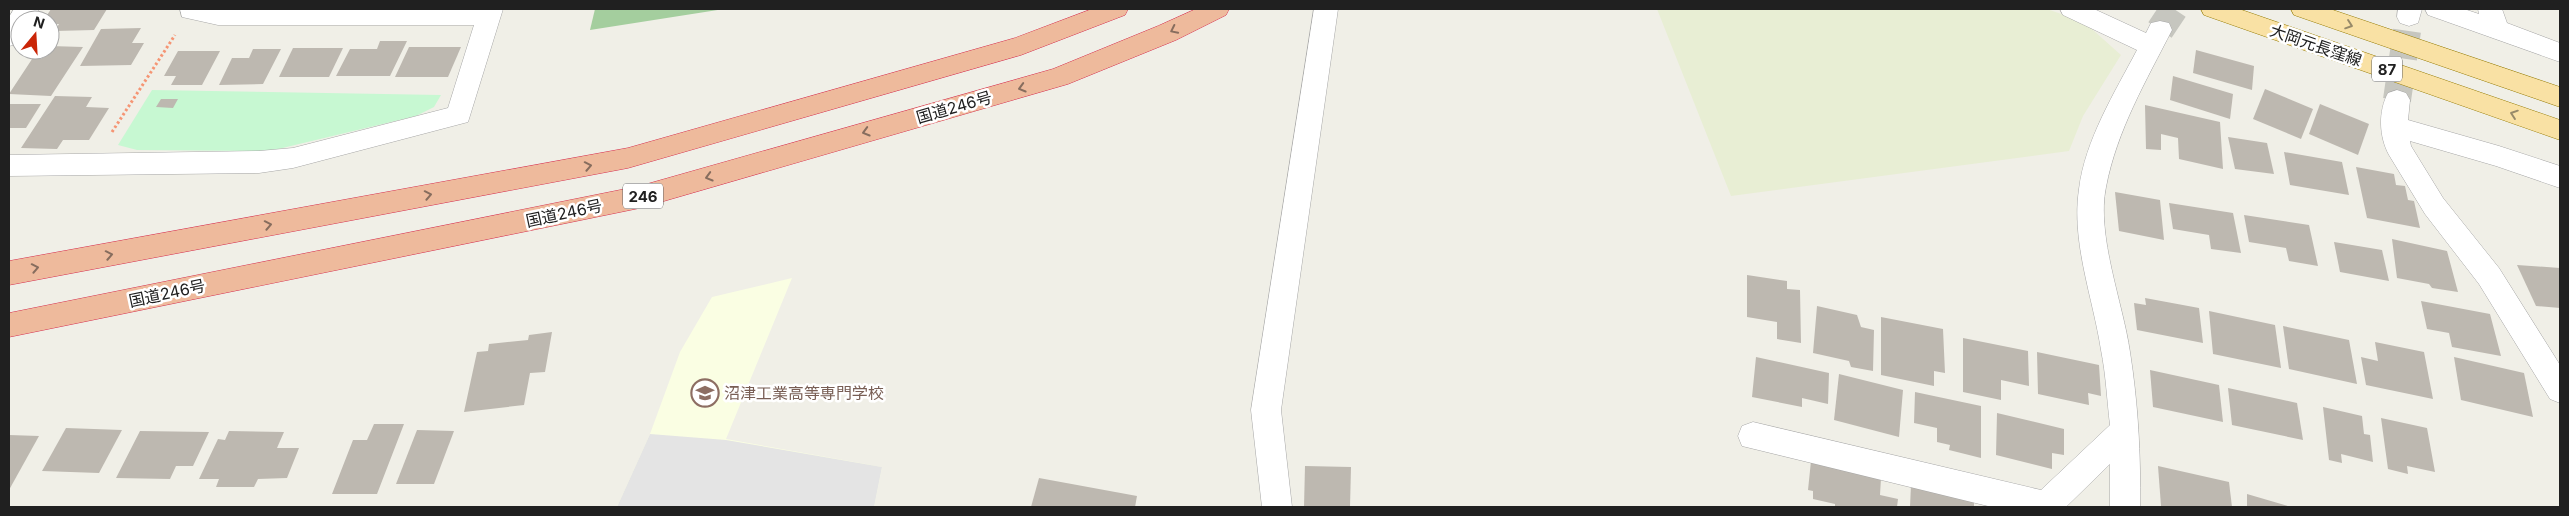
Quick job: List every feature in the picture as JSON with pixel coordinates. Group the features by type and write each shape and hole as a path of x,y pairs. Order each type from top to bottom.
{"highway":[{"name":"246","path":"9,274 628,158 1021,46 1116,9"},
{"name":"国道246号","path":"9,325 640,197 1058,77 1168,33 1217,9"}],"main road":[{"name":"大岡元長窪線","path":"2213,9 2560,130"},
{"name":"大岡元長窪線","path":"2303,9 2560,97"}],"street":[{"path":"9,38 27,9"},
{"path":"1278,507 1266,410 1326,9"},
{"path":"2072,9 2155,38 2110,126 2092,188 2091,214 2094,244 2116,351 2125,430 2125,507"},
{"path":"2437,9 2493,19 2560,53"},
{"path":"9,166 258,162 284,159 459,115 490,12 218,16 191,10"},
{"path":"2397,100 2394,126 2398,148 2434,206 2489,276 2560,390"},
{"path":"2394,126 2499,156 2560,177"},
{"path":"1753,436 2045,507 2125,430"}],"path":[{"path":"91,164 191,10"}],"shaded area":[{"path":"1657,9 2047,9 2084,22 2121,55 2083,116 2069,151 1731,196"},
{"name":"沼津工業高等専門学校","path":"792,278 726,439 882,467 874,507 617,507 650,434 680,352 712,297"},
{"path":"650,434 726,440 882,467 874,507 617,507"}],"green space":[{"path":"595,9 724,9 590,30"},
{"path":"152,90 441,95 434,107 416,116 270,151 137,150 118,145"}],"building":[{"path":"107,9 94,30 60,31 60,10 50,10"},
{"path":"141,28 132,43 144,43 131,65 80,66 101,29"},
{"path":"380,41 407,41 390,76 336,76 350,49 377,49"},
{"path":"60,46 83,47 51,96 9,94 31,60 60,60"},
{"path":"409,47 461,47 448,77 395,77"},
{"path":"293,48 343,48 329,77 279,77"},
{"path":"253,49 281,49 263,84 219,85 232,58 249,58"},
{"path":"2196,50 2254,66 2252,90 2193,73"},
{"path":"178,51 220,51 202,85 171,85 176,76 164,76"},
{"path":"2173,76 2233,94 2230,119 2170,100"},
{"path":"2265,89 2313,109 2301,139 2253,119"},
{"path":"55,96 92,97 86,107 109,108 89,140 63,140 57,149 21,148"},
{"path":"161,99 178,99 173,108 156,107"},
{"path":"9,104 41,104 26,128 9,128"},
{"path":"2320,104 2369,124 2358,155 2309,134"},
{"path":"2145,105 2220,122 2223,169 2179,159 2178,138 2161,134 2161,150 2146,149"},
{"path":"2228,137 2267,143 2274,174 2235,169"},
{"path":"2284,152 2342,162 2349,195 2290,185"},
{"path":"2356,167 2394,174 2396,185 2405,186 2408,200 2414,201 2420,228 2367,218"},
{"path":"2115,192 2160,200 2164,240 2119,231"},
{"path":"2169,203 2233,213 2241,253 2211,249 2209,235 2173,229"},
{"path":"2244,215 2309,225 2318,266 2289,261 2286,248 2249,242"},
{"path":"2392,239 2447,251 2458,292 2432,288 2429,284 2397,278"},
{"path":"2334,242 2382,250 2389,281 2340,272"},
{"path":"2517,265 2560,268 2560,308 2536,306"},
{"path":"1747,275 1787,281 1787,289 1800,290 1801,343 1777,339 1777,322 1747,317"},
{"path":"2145,298 2199,308 2203,343 2137,330 2134,303 2146,305"},
{"path":"2421,301 2490,314 2501,356 2452,347 2449,333 2427,329"},
{"path":"1817,306 1857,315 1861,327 1874,330 1873,371 1851,367 1849,361 1813,353"},
{"path":"2209,311 2275,325 2281,368 2213,354"},
{"path":"1881,317 1943,329 1945,373 1934,371 1934,386 1881,375"},
{"path":"2283,326 2349,340 2357,384 2289,369"},
{"path":"552,332 545,372 530,373 524,405 464,412 477,352 488,351 489,344 528,340 529,335"},
{"path":"1963,338 2028,351 2029,386 2001,380 2001,400 1963,392"},
{"path":"2375,342 2424,352 2433,399 2366,385 2361,357 2378,361"},
{"path":"2037,352 2099,365 2101,396 2088,393 2089,405 2038,394"},
{"path":"1756,357 1829,373 1828,404 1802,398 1802,407 1752,397"},
{"path":"2454,357 2524,373 2533,417 2461,400"},
{"path":"2150,370 2219,385 2223,422 2153,407"},
{"path":"1839,374 1903,390 1899,437 1834,420"},
{"path":"2228,388 2297,403 2303,440 2232,425"},
{"path":"1915,392 1981,406 1981,458 1949,450 1950,445 1937,442 1937,428 1914,423"},
{"path":"2323,407 2362,416 2364,434 2370,435 2373,462 2341,454 2342,463 2329,460"},
{"path":"1997,413 2064,429 2064,455 2052,453 2052,469 1996,455"},
{"path":"2381,418 2427,428 2435,472 2407,466 2408,474 2388,469"},
{"path":"374,424 404,424 377,494 332,494 353,440 367,440"},
{"path":"66,428 122,430 99,473 42,471"},
{"path":"417,430 454,431 434,484 396,484"},
{"path":"140,431 209,432 193,466 176,466 170,479 116,478"},
{"path":"229,431 284,432 277,448 299,448 287,478 258,479 254,487 216,487 219,479 199,479 218,439 225,440"},
{"path":"9,435 39,436 9,490"},
{"path":"1811,461 1881,478 1880,495 1898,499 1897,507 1835,507 1835,504 1813,499 1813,491 1808,490"},
{"path":"1305,466 1351,467 1350,507 1304,507"},
{"path":"2158,466 2229,482 2232,507 2161,506"},
{"path":"1039,478 1137,496 1135,507 1031,507"},
{"path":"1911,485 1974,501 1974,507 1910,507"},
{"path":"2247,494 2291,507 2247,507"}],"tunnel":[{"path":"2160,30 2174,9"},
{"path":"2397,100 2409,17"}],"place":[{"name":"沼津工業高等専門学校","path":"705,393"}]}
